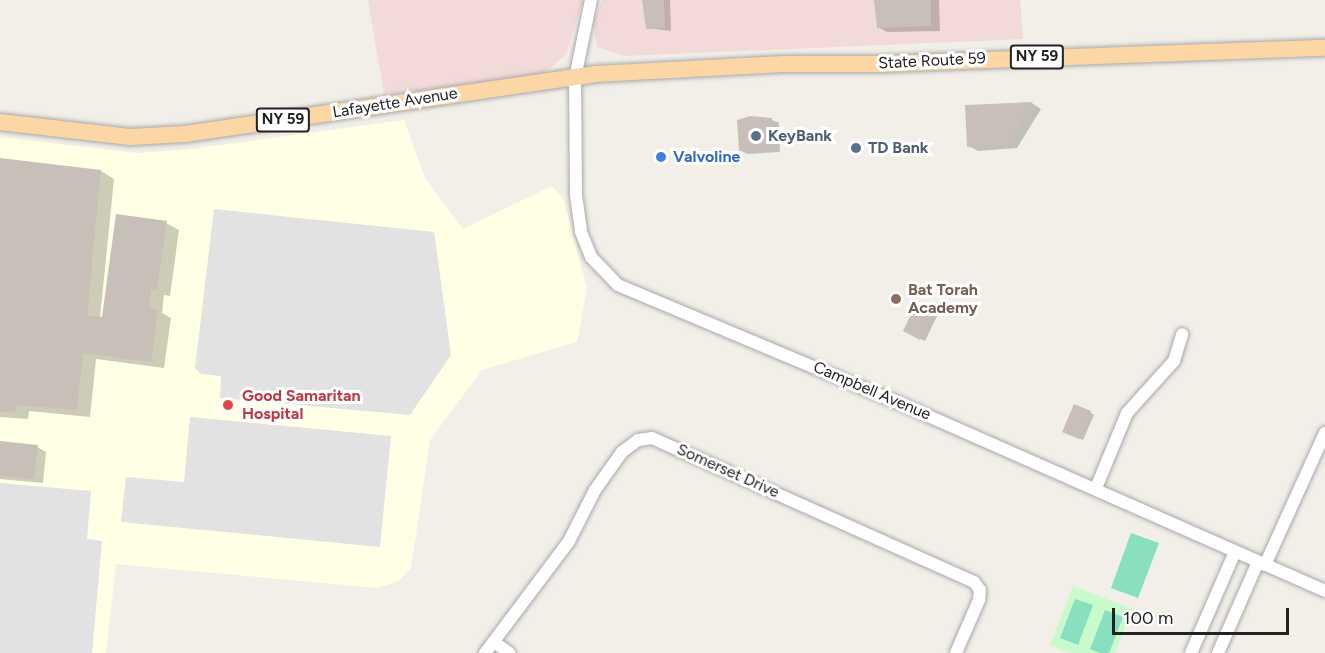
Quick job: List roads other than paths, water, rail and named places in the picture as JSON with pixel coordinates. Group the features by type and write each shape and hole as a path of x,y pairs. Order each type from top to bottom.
{"main road":[{"name":"State Route 59","path":"575,78 784,64 880,64 1325,48"},
{"name":"Lafayette Avenue","path":"0,122 130,137 185,134 510,84 575,78"}],"street":[{"name":"Campbell Avenue","path":"591,0 575,78 576,195 581,232 591,257 618,285 1096,488 1325,591"},
{"path":"1096,488 1127,413 1174,361 1182,334"},
{"path":"1218,653 1325,433"},
{"name":"Somerset Drive","path":"485,653 569,541 595,490 622,452 638,440 652,438 974,582 980,590 979,600 956,653"},
{"path":"1191,653 1235,552"},
{"path":"494,642 509,653"}],"place":[{"name":"KeyBank","path":"756,136"},
{"name":"TD Bank","path":"856,148"},
{"name":"Valvoline","path":"661,157"},
{"name":"Bat Torah Academy","path":"896,299"},
{"name":"Good Samaritan Hospital","path":"228,405"}]}
